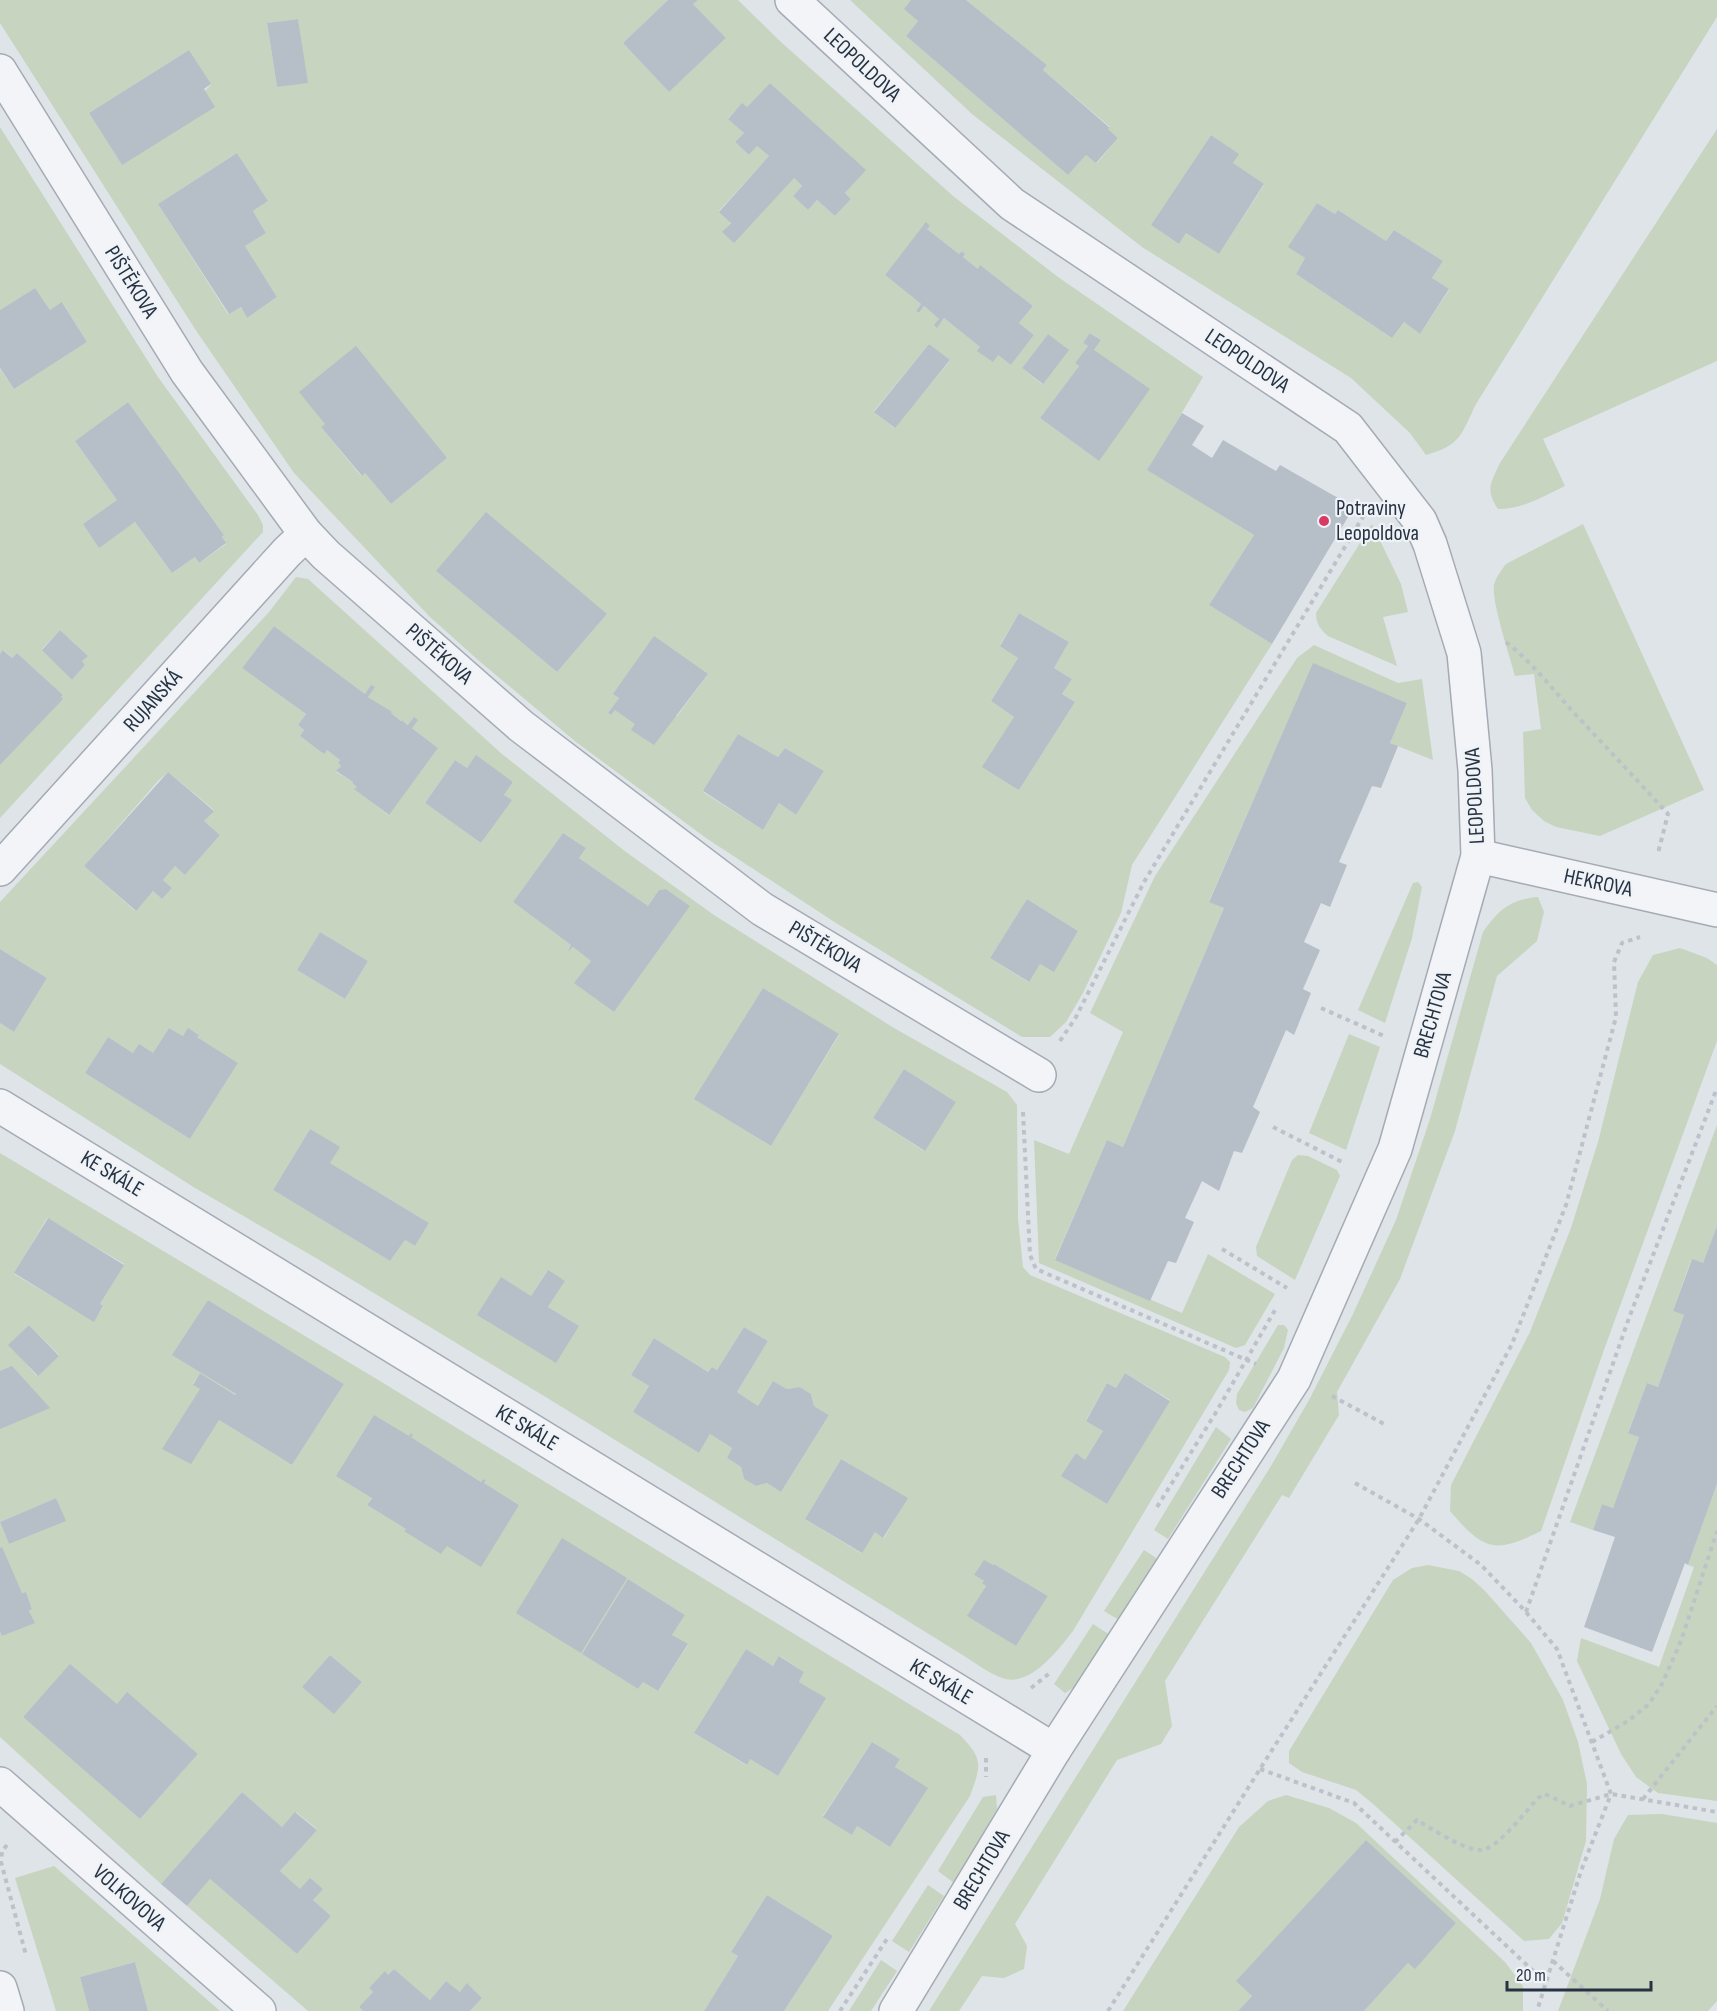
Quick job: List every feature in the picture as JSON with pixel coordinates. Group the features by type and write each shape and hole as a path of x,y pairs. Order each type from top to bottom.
{"street":[{"name":"LEOPOLDOVA","path":"792,0 1012,204 1348,428 1420,521 1430,544 1464,652 1475,770 1478,856"},
{"name":"PIŠTĚKOVA","path":"0,71 187,372 306,534 326,555 521,726 762,909 1044,1060"},
{"name":"RUJANSKÁ","path":"0,869 287,552 306,534"},
{"name":"HEKROVA","path":"1478,856 1717,910"},
{"name":"BRECHTOVA","path":"896,2011 1054,1750 1294,1379 1395,1149 1478,856"},
{"name":"KE SKÁLE","path":"0,1106 1054,1750"},
{"name":"VOLKOVOVA","path":"0,1784 259,2011"},
{"path":"0,1988 7,2011"}],"path":[{"path":"1294,1379 1036,1269 1030,1255 1022,1099 1044,1060 1076,1017 1144,882 1366,512"},
{"path":"1500,638 1518,651 1540,674 1668,814"},
{"path":"1108,2011 1419,1519 1512,1344 1566,1205 1616,1017 1614,962 1622,944 1647,934"},
{"path":"1321,1008 1393,1039"},
{"path":"1044,1060 1060,1041"},
{"path":"1526,1612 1629,1318 1717,1088"},
{"path":"1272,1127 1353,1167"},
{"path":"1222,1249 1292,1292"},
{"path":"1153,1515 1275,1310 1283,1314"},
{"path":"1341,1401 1386,1425"},
{"path":"1355,1483 1419,1519 1481,1565 1526,1612 1557,1649 1611,1794 1581,1871 1537,2011"},
{"path":"1592,1742 1628,1721 1649,1704 1662,1684 1682,1641 1717,1530"},
{"path":"1029,1690 1053,1670"},
{"path":"1643,1799 1717,1706"},
{"path":"1260,1769 1354,1803 1545,1983"},
{"path":"1395,1842 1417,1820 1458,1843 1480,1850 1492,1847 1538,1798 1545,1794 1570,1806 1611,1794 1717,1812"},
{"path":"14,1841 1,1851 1,1862 29,1966"},
{"path":"1553,1961 1608,2011"}],"green space":[{"path":"0,0 668,0 623,43 669,92 726,38 693,4 698,0 738,0 781,42 953,196 1058,277 1203,377 1148,470 1254,535 1209,605 1272,644 1132,865 1121,913 1083,993 1066,1022 1050,1037 1022,1037 836,923 706,838 576,742 429,616 294,473 195,329 0,23","holes":["298,19 307,82 277,87 267,23","189,50 211,85 122,165 89,113","770,83 865,170 845,193 851,199 835,216 817,200 808,210 793,196 802,186 794,178 723,232 731,222 719,211 769,156 757,146 749,155 735,142 744,133 728,118 742,104 747,107","237,153 268,201 253,211 266,233 245,246 277,297 247,318 241,307 228,314 158,204","926,223 930,226 927,229 959,254 962,251 965,254 963,257 978,269 981,266 1033,306 1019,323 1034,335 1011,365 998,355 980,347 944,318 937,327 939,319 924,306 919,313 916,311 921,304 885,275","1091,333 1101,340 1094,350 1099,461 1040,418 1079,366 1075,363 1088,346 1083,343","1048,334 1068,350 1042,384 1022,368","929,344 950,361 894,428 874,411","325,424 447,458 391,504 365,473 361,476 321,427","436,571 607,614 557,672","1019,613 1069,642 1054,668 1072,679 1062,694 1075,702 1019,790 1014,717 991,701 1018,658 1000,645","708,674 677,716 615,710 611,715 608,713 619,698 614,694","738,734 778,757 785,748 824,771 796,815 779,803 763,830 703,792","1027,899 1078,931 1054,971 1040,964 1028,982 990,958"]},
{"path":"850,0 911,0 918,21 906,36 1068,175 1086,155 1097,163 1118,138 1108,129 1110,127 1043,70 1047,65 966,0 1717,0 1717,17 1476,404 1463,431 1453,443 1426,455 1410,433 1351,378 1142,247 972,114","holes":["1211,135 1238,154 1233,163 1264,185 1219,254 1186,233 1179,244 1151,225","1317,203 1335,214 1338,210 1386,241 1394,230 1443,261 1432,278 1449,290 1420,334 1404,322 1392,338 1296,274 1305,258 1289,247"]},
{"path":"0,127 158,377 258,515 263,525 263,532 0,818 0,765 62,699 63,695 17,653 12,658 4,650 0,654 0,369 14,389 87,342 63,303 50,310 35,288 0,310","holes":["128,402 224,535 222,537 226,544 199,563 195,557 172,573 135,522 99,547 83,524 117,500 75,441","60,630 87,655 82,661 85,665 72,680 42,649"]},
{"path":"1717,129 1717,361 1543,439 1565,486 1524,505 1498,509 1492,496 1491,486 1500,463"},
{"path":"1372,524 1401,584 1408,612 1383,617 1397,666 1328,636 1321,629 1317,620 1316,613"},
{"path":"1583,524 1704,790 1600,836 1556,827 1544,821 1532,810 1525,798 1523,732 1541,729 1534,674 1515,676 1494,592 1496,579 1506,564"},
{"path":"296,577 308,579 502,754 626,852 714,915 894,1028 1007,1092 1017,1105 1018,1219 1023,1267 1030,1275 1225,1357 1230,1362 1229,1370 1073,1631 1051,1657 1033,1673 1012,1680 1002,1678 549,1399 316,1258 195,1188 0,1064 0,1023 14,1032 47,978 0,949 0,902 269,612","holes":["274,626 365,694 371,686 374,687 368,697 438,748 388,815 355,789 357,787 353,782 336,772 341,766 338,763 340,760 327,750 325,754 321,752 300,736 304,730 298,725 306,714 242,668","476,756 513,782 504,795 511,800 481,843 425,803 455,760 467,768","168,772 214,810 204,821 220,835 185,875 175,866 163,880 172,888 162,899 153,891 135,911 84,866","563,833 586,848 579,858 648,906 659,890 666,889 690,906 614,1012 575,983 591,961 573,947 569,951 571,945 513,902","320,932 368,961 345,999 297,970","763,988 839,1035 771,1146 695,1099","169,1028 183,1036 188,1029 238,1063 190,1139 85,1073 108,1037 133,1053 153,1053","904,1069 956,1102 924,1151 873,1118","310,1129 330,1163 429,1223 415,1246 405,1240 390,1261 273,1190","547,1271 565,1281 548,1307 531,1296","744,1327 768,1341 737,1392 758,1406 773,1381 787,1389 800,1387 811,1394 814,1406 829,1415 781,1492 767,1483 756,1486 744,1479 741,1467 727,1458 732,1448 710,1434 699,1453 633,1412 649,1386 631,1375 654,1338 708,1372 712,1367 717,1370","1125,1373 1170,1400 1107,1504 1062,1476 1076,1453 1085,1460 1103,1431 1086,1420 1107,1383 1116,1388","841,1459 907,1498 884,1538 875,1532 861,1553 805,1519","994,1564 1048,1596 1016,1646 968,1616 986,1586 984,1581 974,1575"]},
{"path":"1314,645 1398,683 1422,679 1433,760 1390,743 1407,703 1313,664 1209,901 1224,908 1123,1147 1107,1140 1055,1259 1182,1313 1208,1254 1275,1294 1245,1345 1236,1348 1039,1263 1034,1140 1069,1154 1123,1032 1090,1013 1155,876 1297,658"},
{"path":"1418,882 1422,887 1412,938 1385,1023 1358,1010 1413,883"},
{"path":"1538,897 1544,912 1537,941 1497,976 1455,1131 1400,1279 1337,1392 1339,1415 1289,1498 1282,1495 1165,1681 1172,1726 1161,1744 1117,1760 1015,1924 1027,1946 1024,1969 1004,1978 982,1976 959,2011 929,2011 1271,1466 1309,1400 1352,1316 1396,1220 1430,1119 1483,932 1506,907 1520,900"},
{"path":"1680,948 1707,958 1717,965 1717,1041 1605,1347 1541,1531 1512,1543 1491,1545 1472,1534 1450,1511 1451,1485 1530,1332 1571,1228 1598,1142 1638,982 1653,955"},
{"path":"1349,1034 1380,1047 1346,1150 1309,1133"},
{"path":"1717,1125 1717,1226 1703,1263 1691,1260 1673,1311 1684,1315 1658,1387 1647,1383 1628,1432 1639,1437 1613,1508 1602,1504 1593,1530 1570,1522"},
{"path":"0,1153 375,1378 960,1735 977,1757 978,1763 970,1796 828,2011 784,2011 833,1936 767,1895 731,1952 738,1956 704,2011 470,2011 482,1998 468,1984 460,1992 446,1981 430,2000 394,1969 388,1975 385,1972 369,1988 373,1992 359,2007 363,2011 308,2011 187,1906 210,1879 297,1954 331,1916 313,1900 322,1889 300,1889 280,1871 317,1829 296,1812 282,1827 242,1792 161,1884 0,1737 0,1632 2,1636 34,1623 29,1611 32,1609 26,1592 22,1593 0,1548","holes":["47,1218 124,1264 100,1304 103,1307 94,1321 14,1274","208,1300 344,1384 292,1465 219,1420 200,1389 193,1384 200,1373 236,1394 173,1355","29,1325 59,1355 37,1376 9,1345","412,1434 411,1437 481,1482 483,1479 486,1480 484,1483 519,1505 447,1546 404,1531 406,1529 367,1505","56,1498 65,1521 9,1544 0,1522","628,1579 685,1615 672,1635 688,1645 658,1691 643,1682 638,1689 582,1654","746,1649 773,1666 780,1656 804,1672 799,1682 825,1698 778,1776 750,1759 746,1765 694,1733","330,1655 362,1682 334,1713 302,1687","70,1665 117,1704 139,1703 198,1754 140,1819 23,1717","872,1742 900,1759 895,1767 927,1789 890,1847 857,1826 852,1835 823,1816"]},
{"path":"1298,1155 1308,1156 1337,1170 1340,1176 1295,1280 1257,1256 1256,1247 1292,1160"},
{"path":"1278,1325 1284,1325 1288,1330 1284,1348 1253,1408 1245,1412 1239,1410 1236,1403 1237,1394"},
{"path":"1216,1427 1231,1439 1168,1539 1154,1530"},
{"path":"1717,1484 1717,1801 1658,1793 1636,1777 1621,1754 1577,1661 1581,1638 1659,1667 1694,1567 1688,1565"},
{"path":"1144,1550 1159,1560 1119,1620 1104,1611"},
{"path":"1428,1565 1459,1571 1472,1579 1531,1643 1563,1700 1578,1742 1587,1784 1586,1841 1562,1923 1549,1939 1524,1941 1356,1790 1302,1772 1289,1763 1289,1751 1393,1580 1412,1568"},
{"path":"1093,1624 1110,1635 1078,1685 1065,1693 1054,1684"},
{"path":"996,1795 997,1809 954,1883 938,1871 983,1797"},
{"path":"1286,1795 1329,1808 1356,1823 1505,1962 1523,1986 1523,2011 1364,2011 1408,1963 1415,1968 1456,1923 1366,1840 1237,1981 1252,1996 1238,2011 1123,2011 1239,1827 1268,1801"},
{"path":"1662,1814 1717,1823 1717,2001 1708,2011 1558,2011 1600,1899 1614,1839 1628,1815"},
{"path":"54,1866 220,2011 148,2011 135,1962 80,1977 89,2011 56,2011 15,1878"},
{"path":"928,1885 944,1896 909,1952 892,1941"},
{"path":"881,1960 897,1971 871,2011 849,2011"}],"building":[{"path":"668,0 698,0 693,4 726,38 669,92 623,43"},
{"path":"911,0 966,0 1047,65 1043,70 1110,128 1108,129 1118,138 1096,163 1086,155 1068,175 906,36 918,21 904,9"},
{"path":"298,19 308,83 277,87 267,23"},
{"path":"189,50 211,84 204,89 215,107 122,165 89,113"},
{"path":"770,83 866,170 845,193 851,199 835,216 817,200 808,210 793,196 802,186 794,178 734,243 722,232 731,223 719,212 769,156 757,146 749,155 735,142 744,133 728,119 742,103 747,107"},
{"path":"1211,135 1239,154 1233,163 1264,184 1219,254 1186,233 1179,244 1151,225"},
{"path":"237,153 268,201 253,211 266,233 245,246 277,297 247,318 241,307 229,314 158,204"},
{"path":"1317,203 1335,214 1338,210 1386,241 1394,230 1443,261 1432,278 1449,289 1420,334 1404,322 1392,338 1296,274 1305,258 1288,247"},
{"path":"926,222 930,226 927,229 959,254 962,251 965,254 963,257 978,269 980,265 1033,306 1019,323 1034,335 1011,365 998,355 993,362 977,351 980,347 944,318 937,328 934,325 939,319 924,306 919,313 916,311 921,304 885,275"},
{"path":"35,288 50,310 62,302 87,342 14,389 0,368 0,310"},
{"path":"1090,333 1101,340 1094,350 1150,389 1099,461 1040,418 1079,366 1075,363 1088,346 1083,343"},
{"path":"1048,334 1069,350 1043,384 1022,368"},
{"path":"929,344 950,360 895,428 874,412"},
{"path":"356,346 447,458 391,504 365,473 362,476 321,427 325,424 299,392"},
{"path":"128,402 224,535 222,537 226,543 199,563 195,557 172,573 135,522 99,548 83,524 117,500 75,441"},
{"path":"1182,413 1204,426 1192,445 1212,458 1223,440 1276,471 1280,465 1354,507 1272,644 1209,605 1254,535 1147,470"},
{"path":"486,512 607,614 557,672 436,571"},
{"path":"1019,613 1069,642 1054,668 1072,679 1062,694 1075,702 1019,790 982,767 1014,717 991,701 1018,658 1000,646"},
{"path":"274,626 365,694 371,685 375,687 368,697 408,725 414,717 418,720 412,728 438,748 389,815 354,789 357,787 353,782 336,771 341,766 338,763 340,760 327,750 325,754 321,752 300,736 304,730 298,725 306,714 242,668"},
{"path":"60,630 88,656 82,661 85,665 72,680 42,650"},
{"path":"654,636 708,674 654,745 631,730 635,724 615,710 611,715 608,713 619,698 613,694"},
{"path":"3,650 12,658 17,653 63,695 61,697 63,699 0,765 0,654"},
{"path":"1313,663 1407,703 1390,743 1398,746 1381,788 1372,786 1339,862 1347,865 1330,907 1321,903 1304,942 1320,950 1303,989 1311,993 1294,1035 1286,1030 1253,1107 1260,1112 1242,1153 1234,1151 1219,1191 1202,1181 1185,1218 1194,1222 1176,1263 1168,1261 1150,1301 1055,1260 1107,1140 1123,1147 1224,908 1209,902"},
{"path":"738,734 778,757 785,748 824,771 796,815 779,803 763,830 703,791"},
{"path":"476,755 513,782 504,795 512,800 481,843 425,803 455,760 467,768"},
{"path":"168,772 214,811 204,821 220,835 185,875 175,866 163,880 172,888 162,899 153,891 136,911 84,866"},
{"path":"563,833 586,848 579,858 648,906 659,890 666,889 690,906 614,1012 574,983 591,961 573,947 569,951 571,945 513,902"},
{"path":"1027,899 1078,931 1054,972 1040,964 1029,982 990,958"},
{"path":"320,932 368,961 345,999 297,970"},
{"path":"0,949 47,978 14,1032 0,1023"},
{"path":"763,988 839,1034 771,1146 694,1099"},
{"path":"169,1028 183,1036 188,1028 199,1035 197,1037 238,1063 190,1139 85,1073 108,1037 133,1053 139,1044 153,1053"},
{"path":"904,1069 956,1102 925,1151 873,1118"},
{"path":"310,1129 340,1147 330,1163 429,1223 415,1246 405,1240 390,1261 273,1190"},
{"path":"48,1218 124,1265 100,1304 103,1306 94,1322 14,1273"},
{"path":"1717,1226 1717,1484 1688,1565 1685,1563 1652,1652 1584,1627 1615,1537 1593,1530 1602,1504 1613,1508 1639,1437 1628,1433 1647,1383 1658,1387 1684,1315 1673,1311 1692,1259 1703,1263"},
{"path":"548,1270 565,1281 548,1307 579,1326 556,1363 477,1315 501,1277 531,1296"},
{"path":"208,1300 344,1384 292,1465 219,1420 191,1464 162,1449 200,1389 193,1385 200,1373 236,1394 172,1355"},
{"path":"29,1325 59,1356 38,1376 8,1345"},
{"path":"744,1327 768,1341 737,1392 758,1406 773,1381 787,1389 800,1387 811,1394 814,1406 829,1415 781,1492 767,1483 756,1486 744,1479 741,1467 727,1458 732,1448 710,1434 699,1453 633,1412 649,1386 631,1375 654,1338 708,1372 712,1367 717,1370"},
{"path":"12,1366 50,1408 0,1429 0,1371"},
{"path":"1125,1373 1170,1401 1107,1504 1061,1476 1076,1453 1085,1460 1103,1431 1086,1421 1107,1383 1116,1388"},
{"path":"374,1415 409,1436 411,1433 413,1435 411,1437 481,1482 483,1479 486,1480 484,1483 519,1505 481,1567 447,1546 441,1554 404,1531 406,1529 367,1505 372,1498 336,1476"},
{"path":"841,1459 908,1498 883,1538 875,1532 862,1553 805,1519"},
{"path":"56,1498 66,1521 9,1544 0,1522"},
{"path":"562,1538 627,1578 581,1653 516,1613"},
{"path":"2,1547 22,1593 26,1592 32,1609 29,1611 35,1623 2,1636 0,1632 0,1548"},
{"path":"984,1560 1048,1596 1016,1646 967,1616 986,1586 982,1583 984,1581 974,1575"},
{"path":"628,1579 685,1615 672,1635 688,1644 658,1691 643,1682 638,1689 582,1654"},
{"path":"746,1649 773,1666 779,1656 804,1672 799,1682 826,1698 778,1776 750,1759 747,1765 694,1733"},
{"path":"330,1655 362,1682 334,1714 302,1687"},
{"path":"70,1664 117,1704 127,1692 198,1754 140,1819 23,1717"},
{"path":"872,1742 900,1759 895,1767 928,1788 890,1847 857,1826 852,1835 823,1817"},
{"path":"242,1792 282,1827 295,1812 317,1830 280,1871 300,1889 310,1878 323,1889 313,1900 331,1916 297,1954 210,1879 187,1906 161,1884"},
{"path":"1366,1840 1456,1923 1415,1969 1408,1963 1364,2011 1238,2011 1252,1996 1236,1981"},
{"path":"767,1895 833,1936 784,2011 704,2011 738,1956 731,1952"},
{"path":"135,1962 148,2011 89,2011 80,1977"},
{"path":"394,1969 430,2000 446,1981 460,1992 467,1983 482,1998 470,2011 363,2011 359,2007 373,1992 369,1988 385,1971 388,1975"}],"place":[{"name":"Potraviny Leopoldova","path":"1324,521"}]}
